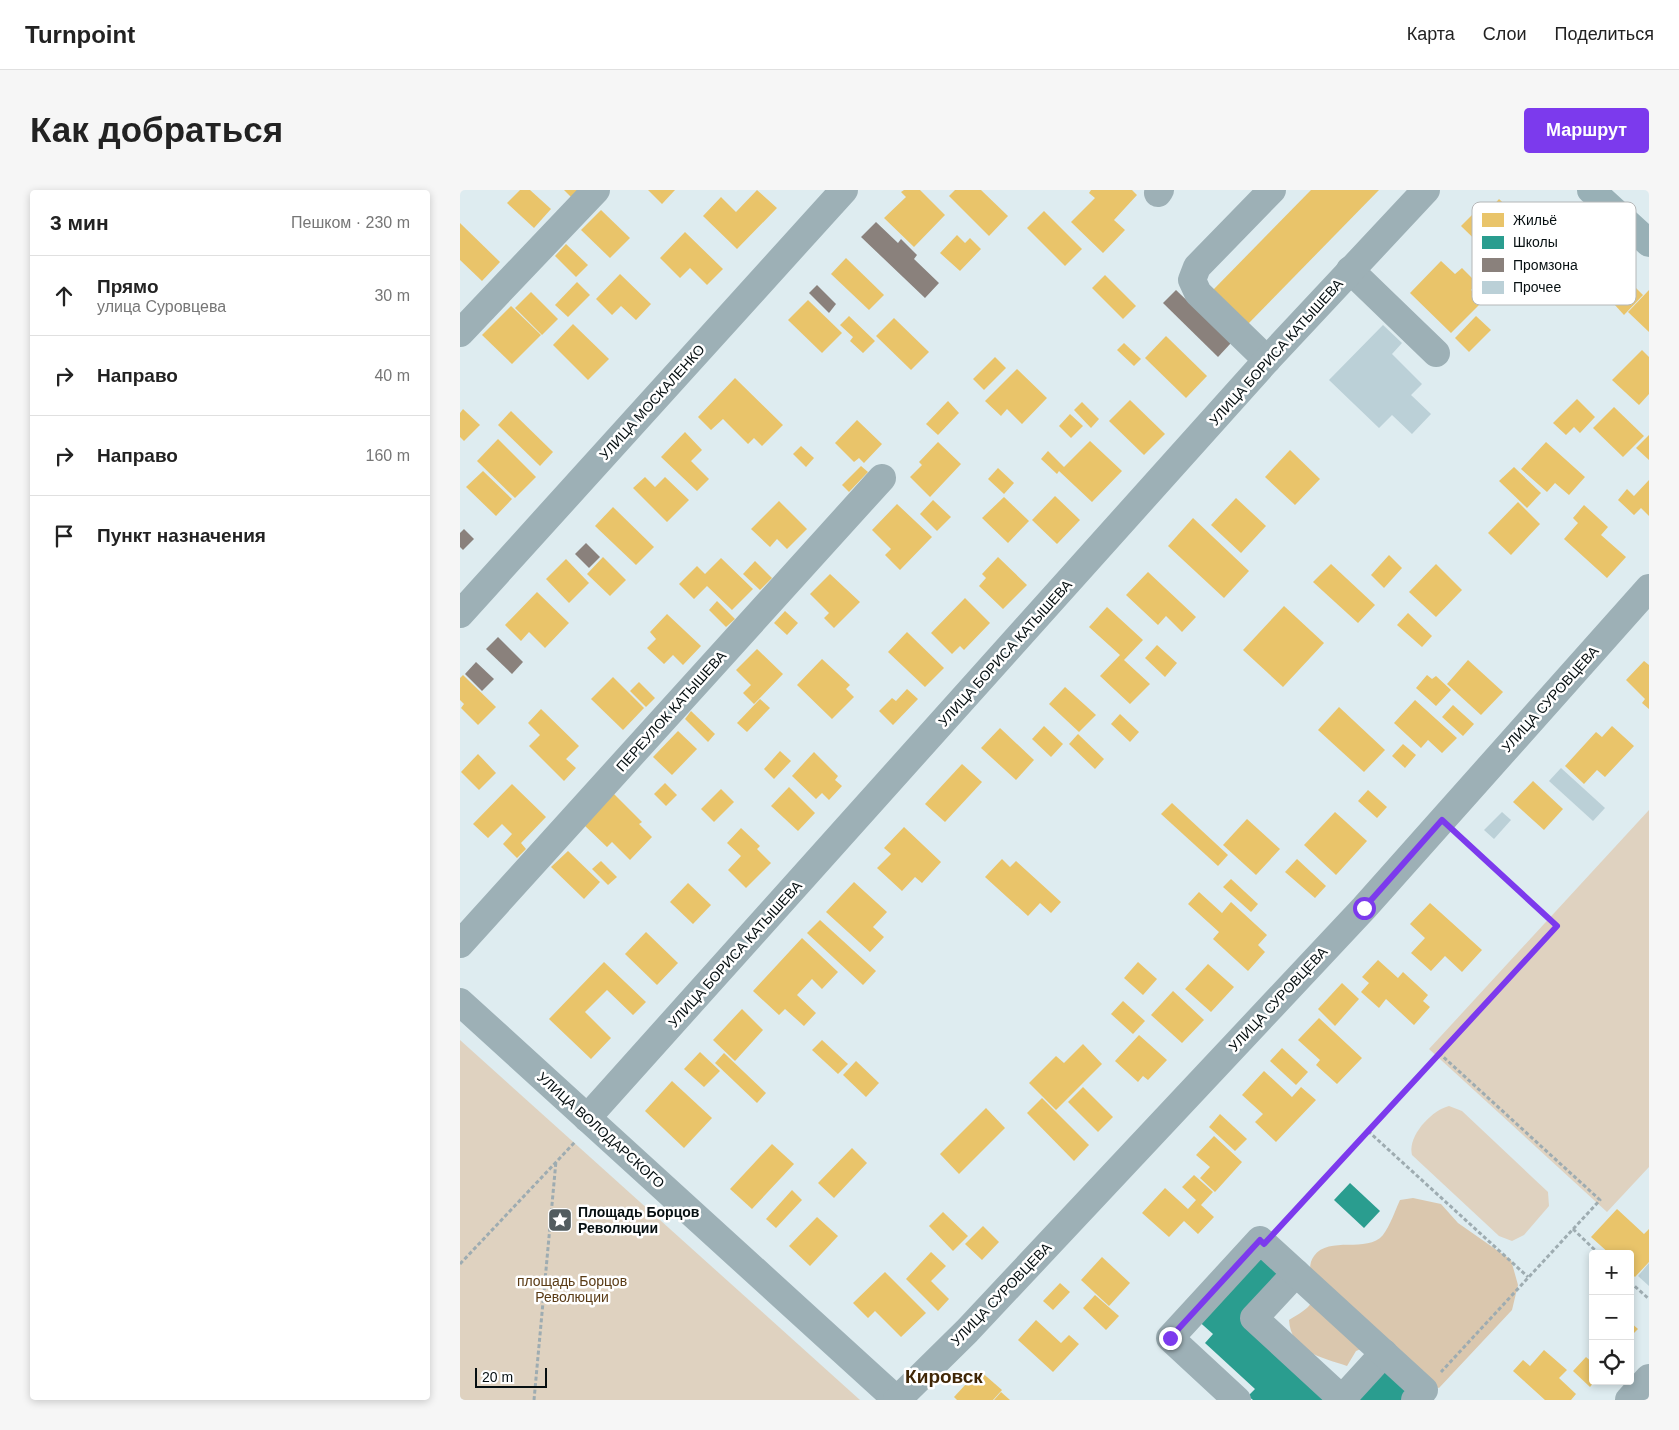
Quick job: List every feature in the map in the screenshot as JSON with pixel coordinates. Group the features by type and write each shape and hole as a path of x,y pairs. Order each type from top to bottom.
{"main road":[{"path":"1591,190 1604,202"},
{"path":"1636,231 1649,243"}],"street":[{"path":"460,333 596,190"},
{"name":"УЛИЦА МОСКАЛЕНКО","path":"460,614 844,190"},
{"path":"1268,360 1198,293 1192,280 1197,268 1272,190"},
{"name":"УЛИЦА БОРИСА КАТЫШЕВА","path":"590,1121 1268,360 1426,190"},
{"path":"1350,270 1436,353"},
{"name":"ПЕРЕУЛОК КАТЫШЕВА","path":"460,944 882,478"},
{"name":"УЛИЦА СУРОВЦЕВА","path":"897,1400 967,1331 1364,908 1649,588"},
{"name":"УЛИЦА ВОЛОДАРСКОГО","path":"460,1002 897,1400"},
{"path":"1237,1400 1170,1338 1260,1240 1384,1353 1420,1395"},
{"path":"1296,1273 1254,1318 1342,1399 1384,1353"},
{"path":"1629,1400 1649,1378"}],"path":[{"path":"1264,1244 1557,926 1442,820"},
{"path":"1420,1395 1600,1200 1440,1053"},
{"path":"460,1264 556,1162 590,1121"},
{"path":"1368,1130 1528,1277"},
{"path":"534,1400 556,1162"},
{"path":"1573,1229 1595,1250"},
{"path":"1634,1286 1649,1299"}],"green space":[{"path":"1649,810 1649,1167 1607,1212 1429,1049"},
{"name":"площадь Борцов Революции","path":"460,1040 860,1400 460,1400"},
{"path":"1449,1106 1462,1111 1548,1192 1549,1206 1524,1235 1512,1241 1499,1236 1412,1155 1413,1140 1422,1125 1442,1108"}],"shaded area":[{"path":"1413,1198 1441,1204 1458,1223 1511,1260 1518,1285 1512,1310 1439,1388 1424,1383 1368,1346 1356,1351 1347,1366 1309,1352 1295,1339 1289,1320 1306,1309 1312,1301 1314,1295 1310,1269 1314,1256 1321,1250 1329,1247 1368,1243 1376,1240 1386,1231 1400,1200"}],"building: Жильё":[{"path":"520,190 530,190 551,209 534,228 507,203"},
{"path":"564,190 579,190 572,198"},
{"path":"648,190 675,190 662,204"},
{"path":"757,190 777,208 737,249 703,216 721,197 736,212"},
{"path":"904,190 920,190 945,215 914,247 884,218 906,197 901,192"},
{"path":"955,190 981,190 1008,216 989,236 949,196"},
{"path":"1091,190 1132,190 1137,195 1114,220 1125,230 1103,253 1071,222 1095,198 1089,193"},
{"path":"1311,190 1379,190 1248,324 1213,290"},
{"path":"601,210 630,238 610,258 581,230"},
{"path":"1044,211 1082,249 1065,266 1027,228"},
{"path":"1472,215 1472,237 1461,226"},
{"path":"460,223 500,262 482,281 460,260"},
{"path":"685,232 723,269 707,285 690,268 680,278 660,258"},
{"path":"957,235 965,243 970,238 981,249 960,271 940,253"},
{"path":"566,244 588,265 576,277 555,256"},
{"path":"846,258 884,295 869,310 831,274"},
{"path":"1441,261 1455,274 1462,268 1472,278 1472,305 1479,305 1451,333 1410,293"},
{"path":"620,274 651,304 636,320 621,306 612,315 596,299"},
{"path":"1105,275 1136,306 1123,319 1092,288"},
{"path":"577,282 590,295 568,317 555,305"},
{"path":"1636,288 1643,295 1636,302"},
{"path":"1649,290 1649,332 1628,312"},
{"path":"531,292 558,319 542,335 515,308"},
{"path":"808,300 842,333 822,353 788,320"},
{"path":"1615,305 1634,305 1624,315"},
{"path":"511,306 541,335 512,364 482,335"},
{"path":"849,316 875,341 863,353 850,341 853,337 840,325"},
{"path":"1476,316 1491,330 1469,352 1455,338"},
{"path":"894,318 929,352 911,370 876,336"},
{"path":"573,324 609,359 588,380 553,345"},
{"path":"1166,336 1207,376 1186,398 1145,358"},
{"path":"1124,343 1141,359 1134,366 1117,350"},
{"path":"1642,350 1649,357 1649,394 1639,405 1612,380"},
{"path":"995,357 1006,368 984,390 973,379"},
{"path":"1017,369 1047,398 1022,424 1007,409 1001,416 985,401"},
{"path":"735,378 783,425 762,446 754,438 748,444 723,419 711,430 698,417"},
{"path":"1577,399 1595,417 1580,433 1574,427 1566,435 1553,423"},
{"path":"1130,400 1165,434 1144,455 1109,421"},
{"path":"948,401 959,413 938,435 926,424"},
{"path":"1082,402 1099,419 1091,428 1074,410"},
{"path":"1614,407 1644,436 1623,457 1593,428"},
{"path":"463,409 480,425 464,441 460,437 460,413"},
{"path":"511,411 553,452 540,466 498,425"},
{"path":"1070,414 1083,426 1071,438 1059,426"},
{"path":"857,420 882,444 864,463 859,458 854,462 835,443"},
{"path":"685,432 702,450 691,461 709,479 697,491 661,457"},
{"path":"1649,435 1649,460 1636,448"},
{"path":"498,439 536,477 515,498 477,461"},
{"path":"1090,441 1122,471 1092,502 1059,471 1057,474 1041,459 1048,451 1064,467"},
{"path":"938,442 961,464 930,497 910,477 922,465 919,462"},
{"path":"1546,442 1585,477 1569,495 1555,483 1547,492 1521,469"},
{"path":"801,446 814,458 806,467 793,454"},
{"path":"1290,450 1320,479 1295,505 1265,477"},
{"path":"861,466 868,472 849,492 842,485"},
{"path":"1514,467 1541,493 1527,508 1499,481"},
{"path":"998,468 1014,483 1004,494 988,479"},
{"path":"483,471 512,499 496,516 466,487"},
{"path":"645,477 655,487 665,477 689,500 667,522 633,488"},
{"path":"1649,480 1649,516 1641,508 1634,515 1618,500 1627,489 1634,496"},
{"path":"1055,496 1080,520 1057,544 1032,520"},
{"path":"1004,497 1029,521 1008,543 982,518"},
{"path":"1236,498 1266,526 1241,553 1211,525"},
{"path":"933,500 951,517 937,531 920,514"},
{"path":"779,501 807,529 787,549 777,539 770,547 751,529"},
{"path":"1518,502 1540,524 1511,555 1488,533"},
{"path":"897,504 932,537 900,570 885,555 891,549 872,530"},
{"path":"1584,505 1608,527 1601,535 1626,557 1607,578 1564,539 1578,523 1573,518"},
{"path":"613,507 654,547 636,565 595,526"},
{"path":"1193,518 1249,571 1224,598 1168,546"},
{"path":"1389,555 1402,568 1384,588 1371,575"},
{"path":"603,557 626,580 610,596 587,574"},
{"path":"998,557 1027,585 1003,609 979,586 986,578 982,574"},
{"path":"721,558 753,589 732,610 707,586 694,599 679,584 697,566 705,574"},
{"path":"566,559 589,583 569,603 546,579"},
{"path":"755,561 772,578 760,590 743,574"},
{"path":"1331,564 1375,605 1358,623 1313,582"},
{"path":"1436,564 1462,590 1436,617 1409,592"},
{"path":"1148,572 1196,617 1182,632 1166,616 1158,625 1126,595"},
{"path":"830,574 860,602 834,628 824,618 829,613 810,594"},
{"path":"537,592 569,623 545,648 529,632 521,641 505,625"},
{"path":"965,598 990,623 964,650 960,646 952,654 931,633"},
{"path":"717,601 735,619 726,627 709,610"},
{"path":"1284,606 1324,643 1283,687 1243,650"},
{"path":"1107,607 1143,640 1124,660 1150,684 1130,704 1100,676 1120,655 1089,627"},
{"path":"785,611 798,623 787,635 774,623"},
{"path":"1408,613 1432,636 1422,647 1397,625"},
{"path":"667,614 701,646 683,665 673,655 664,664 647,648 656,639 650,632"},
{"path":"907,632 944,668 925,687 888,652"},
{"path":"1157,645 1177,663 1165,677 1145,658"},
{"path":"757,649 783,674 754,704 743,693 751,685 736,670"},
{"path":"822,659 850,685 846,689 854,697 832,719 797,685"},
{"path":"1468,660 1503,692 1481,715 1447,684"},
{"path":"1644,661 1649,665 1649,709 1642,703 1645,699 1626,680"},
{"path":"463,675 496,707 478,725 461,708 464,704 460,700 460,678"},
{"path":"1427,675 1432,679 1436,676 1451,690 1436,706 1416,688"},
{"path":"613,677 644,708 623,730 591,699"},
{"path":"639,682 655,698 646,707 630,691"},
{"path":"1065,687 1096,715 1079,732 1049,704"},
{"path":"907,689 918,699 893,725 879,711 892,698 896,701"},
{"path":"760,699 770,708 747,732 737,723"},
{"path":"1415,700 1457,738 1442,753 1428,740 1421,748 1394,723"},
{"path":"1453,705 1474,724 1463,736 1442,717"},
{"path":"1339,707 1385,750 1364,772 1318,730"},
{"path":"541,709 579,746 566,759 576,768 564,781 529,746 540,735 528,723"},
{"path":"691,711 715,734 708,742 685,719"},
{"path":"1120,714 1139,732 1130,742 1111,724"},
{"path":"1044,726 1063,744 1051,757 1032,739"},
{"path":"1612,726 1634,746 1605,777 1597,770 1584,784 1565,766 1596,732 1602,737"},
{"path":"1000,728 1034,760 1016,780 981,748"},
{"path":"678,731 697,749 672,775 653,757"},
{"path":"1078,734 1104,759 1095,769 1069,744"},
{"path":"1403,744 1416,755 1405,768 1392,756"},
{"path":"780,751 791,761 774,779 764,769"},
{"path":"814,752 838,776 835,780 842,786 829,800 822,793 816,799 792,776"},
{"path":"478,754 496,773 479,790 461,772"},
{"path":"962,764 982,782 945,822 925,804"},
{"path":"1533,781 1563,809 1544,830 1513,802"},
{"path":"665,783 677,795 666,806 654,794"},
{"path":"512,784 546,817 521,843 526,849 517,858 503,844 512,834 502,824 488,838 473,824"},
{"path":"789,787 815,813 798,831 771,806"},
{"path":"721,789 734,802 714,822 701,809"},
{"path":"1368,790 1387,807 1377,818 1358,801"},
{"path":"614,794 642,822 639,824 652,837 630,860 612,842 607,847 584,825"},
{"path":"1172,803 1228,855 1218,866 1161,814"},
{"path":"1335,812 1367,841 1336,875 1304,845"},
{"path":"1247,819 1280,849 1256,875 1223,845"},
{"path":"904,827 941,862 922,883 915,877 902,891 877,868 891,854 884,848"},
{"path":"741,828 760,846 757,849 771,863 746,888 728,870 741,856 727,843"},
{"path":"568,851 600,882 584,899 551,867"},
{"path":"1002,859 1010,867 1016,861 1061,902 1051,913 1040,903 1028,916 985,877"},
{"path":"1297,859 1326,886 1315,898 1285,872"},
{"path":"601,861 617,877 608,885 592,869"},
{"path":"1231,879 1258,904 1251,912 1223,887"},
{"path":"854,882 887,912 873,927 884,937 870,952 826,912"},
{"path":"688,883 711,905 693,924 670,902"},
{"path":"1199,892 1222,913 1231,902 1267,935 1258,945 1265,952 1248,971 1213,939 1219,932 1188,904"},
{"path":"1430,903 1482,950 1462,972 1445,956 1431,971 1411,953 1425,938 1410,924"},
{"path":"820,920 876,971 863,985 807,933"},
{"path":"646,932 678,963 657,985 625,954"},
{"path":"802,938 838,972 822,989 812,979 797,995 816,1013 804,1026 785,1009 779,1015 753,991"},
{"path":"1378,960 1398,978 1403,972 1428,995 1423,1001 1430,1007 1414,1025 1386,999 1379,1008 1361,992 1369,983 1362,977"},
{"path":"604,962 646,1002 633,1015 607,990 585,1012 611,1038 591,1059 549,1019"},
{"path":"1138,962 1157,979 1143,995 1124,978"},
{"path":"1208,964 1234,987 1211,1012 1185,989"},
{"path":"1342,983 1359,999 1335,1026 1318,1009"},
{"path":"1173,991 1204,1020 1182,1043 1151,1015"},
{"path":"1123,1001 1145,1021 1133,1034 1111,1014"},
{"path":"742,1009 763,1030 735,1061 713,1040"},
{"path":"1319,1018 1362,1058 1337,1084 1316,1065 1320,1060 1298,1040"},
{"path":"1139,1035 1167,1060 1148,1080 1143,1076 1138,1082 1115,1061"},
{"path":"822,1040 848,1064 838,1074 812,1050"},
{"path":"1083,1044 1102,1064 1056,1110 1029,1083 1056,1056 1064,1063"},
{"path":"1282,1048 1308,1072 1296,1085 1270,1061"},
{"path":"700,1052 720,1071 704,1087 684,1069"},
{"path":"724,1053 766,1093 757,1103 715,1063"},
{"path":"856,1061 879,1083 866,1097 843,1075"},
{"path":"1264,1071 1292,1097 1301,1087 1316,1100 1276,1142 1255,1122 1263,1114 1242,1095"},
{"path":"672,1081 712,1118 684,1148 645,1111"},
{"path":"1083,1087 1113,1117 1098,1132 1068,1102"},
{"path":"1042,1098 1089,1145 1074,1161 1027,1113"},
{"path":"986,1108 1005,1128 959,1174 940,1154"},
{"path":"1220,1114 1247,1139 1235,1151 1209,1127"},
{"path":"1214,1136 1242,1162 1215,1192 1200,1178 1210,1167 1196,1155"},
{"path":"772,1144 794,1164 752,1209 730,1189"},
{"path":"852,1148 867,1163 834,1198 818,1183"},
{"path":"1194,1175 1213,1192 1201,1205 1214,1217 1198,1234 1184,1221 1169,1237 1142,1213 1165,1188 1188,1209 1196,1200 1182,1187"},
{"path":"792,1190 802,1200 776,1228 766,1219"},
{"path":"1617,1209 1644,1234 1649,1229 1649,1262 1635,1277 1634,1250 1606,1250 1591,1237"},
{"path":"943,1212 968,1236 953,1251 929,1226"},
{"path":"817,1217 838,1236 810,1266 789,1246"},
{"path":"983,1226 999,1242 982,1260 965,1244"},
{"path":"931,1252 946,1266 931,1281 949,1299 938,1311 906,1279"},
{"path":"1102,1257 1130,1283 1109,1306 1081,1280"},
{"path":"885,1272 926,1313 901,1337 875,1311 868,1318 853,1303"},
{"path":"1060,1283 1070,1292 1053,1310 1043,1301"},
{"path":"1095,1295 1119,1316 1106,1330 1083,1308"},
{"path":"1036,1320 1061,1343 1069,1335 1079,1344 1053,1372 1018,1340"},
{"path":"1544,1350 1567,1370 1559,1378 1576,1394 1571,1400 1545,1400 1513,1371 1523,1360 1530,1366"},
{"path":"1586,1357 1589,1360 1589,1385 1592,1385 1590,1387 1573,1371"},
{"path":"979,1370 1002,1390 993,1400 957,1400 954,1397"},
{"path":"1001,1392 1010,1400 994,1400"}],"building: Школы":[{"path":"1350,1183 1380,1211 1364,1228 1334,1200"},
{"path":"1258,1250 1286,1276 1248,1318 1337,1400 1253,1400 1248,1396 1255,1389 1205,1343 1213,1334 1195,1318"},
{"path":"1381,1363 1412,1392 1405,1400 1346,1400"}],"building: Промзона":[{"path":"876,222 898,243 901,239 917,255 914,259 939,283 925,298 861,237"},
{"path":"817,285 836,304 829,313 809,293"},
{"path":"1176,290 1231,343 1218,357 1163,303"},
{"path":"464,529 474,539 463,550 460,547 460,533"},
{"path":"586,543 600,557 589,568 575,554"},
{"path":"498,637 523,662 512,674 486,649"},
{"path":"476,662 494,679 482,691 465,674"}],"building: Прочее":[{"path":"1383,325 1402,343 1392,354 1422,384 1411,395 1431,414 1412,434 1392,415 1379,428 1329,380"},
{"path":"1561,768 1605,808 1593,821 1549,781"},
{"path":"1502,812 1511,820 1494,839 1484,830"},
{"path":"1649,1263 1649,1286 1638,1276"}],"place":[{"name":"Площадь Борцов Революции","path":"560,1220"}],"district":[{"name":"Кировск","path":"944,1376"}],"route":[{"path":"1170,1338 1260,1240 1264,1244 1557,926 1442,820 1364,908"}]}
